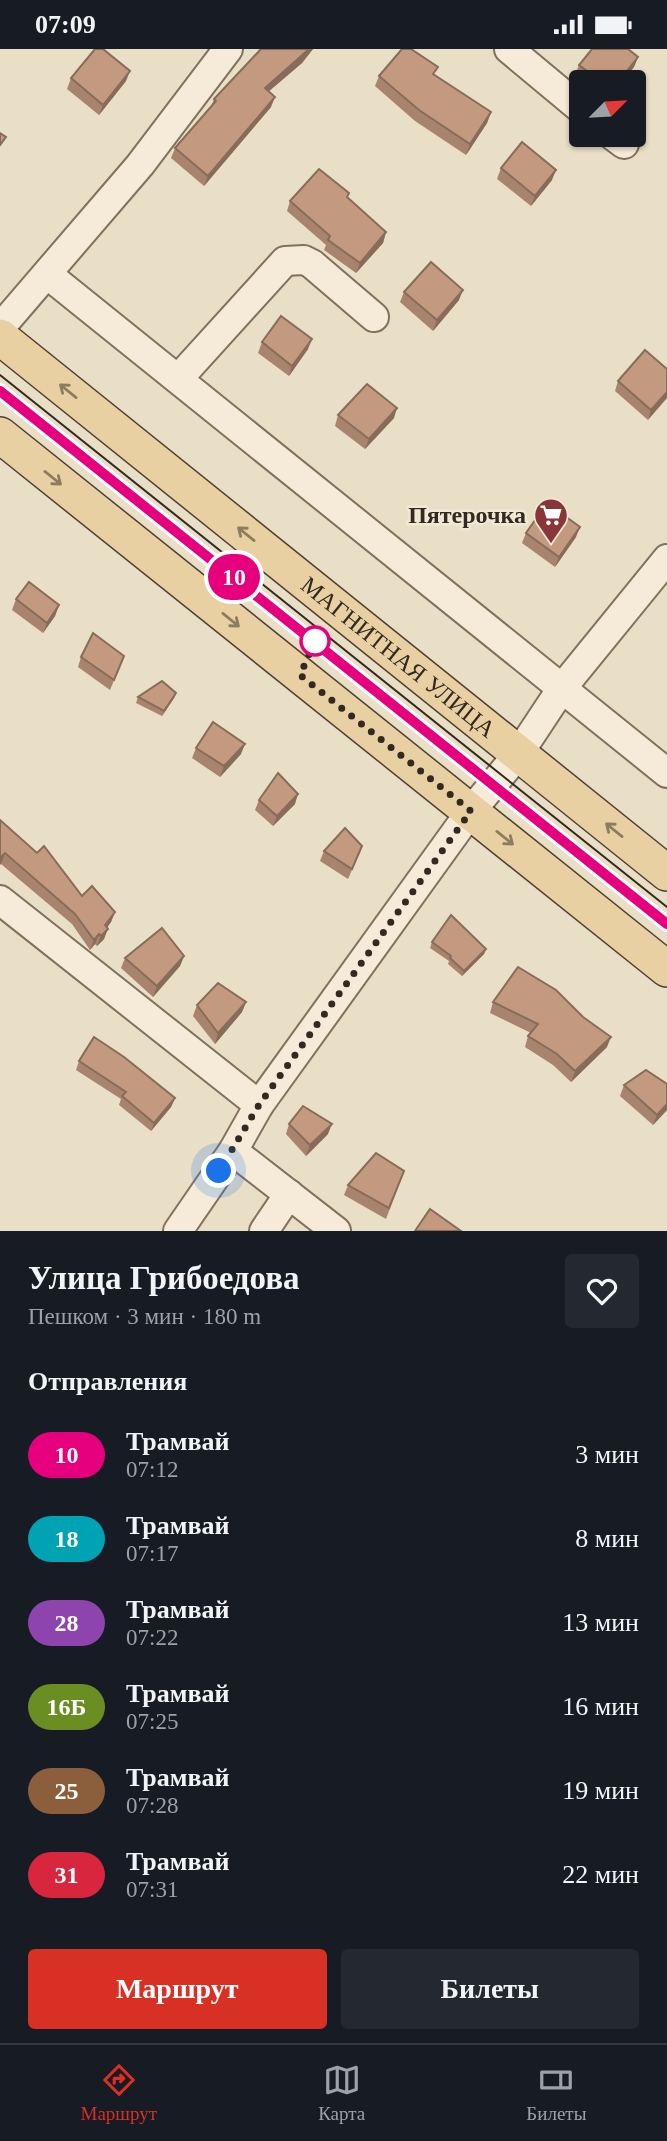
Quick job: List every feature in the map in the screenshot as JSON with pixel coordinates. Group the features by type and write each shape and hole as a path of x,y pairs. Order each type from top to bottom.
{"main road":[{"name":"МАГНИТНАЯ УЛИЦА","path":"0,337 667,873"},
{"path":"0,435 667,969"}],"street":[{"path":"0,328 140,165 228,49"},
{"path":"509,49 569,99"},
{"path":"178,379 285,261 303,260 312,264 374,317"},
{"path":"47,274 667,772"},
{"path":"178,1231 233,1151 259,1105 471,811 519,753 562,688 667,559"},
{"path":"0,900 259,1105"},
{"path":"233,1151 336,1231"},
{"path":"264,1231 289,1195"}],"building":[{"path":"95,49 103,49 130,71 103,105 71,78"},
{"path":"261,49 309,49 265,88 275,97 208,176 175,148 216,101 214,99"},
{"path":"402,49 411,49 438,67 433,74 491,112 470,144 419,110 379,76"},
{"path":"592,49 628,49 638,57 628,70 586,70 579,65"},
{"path":"0,133 6,137 0,145"},
{"path":"522,142 556,170 535,196 501,168"},
{"path":"319,169 349,193 347,197 386,232 360,263 328,240 330,236 290,201"},
{"path":"431,262 463,290 437,320 404,292"},
{"path":"281,316 312,339 292,366 262,342"},
{"path":"645,350 667,369 667,392 651,410 618,381"},
{"path":"367,384 397,408 369,439 338,415"},
{"path":"547,503 580,527 559,557 526,533"},
{"path":"29,582 59,605 47,623 16,599"},
{"path":"93,633 124,656 114,680 81,657"},
{"path":"162,681 176,693 164,711 138,697"},
{"path":"213,722 245,744 224,766 196,748"},
{"path":"278,773 298,794 277,816 259,800"},
{"path":"0,820 37,853 44,846 82,896 92,886 115,912 105,925 108,929 101,936 99,934 94,940 75,914 5,853 0,858"},
{"path":"345,828 362,846 352,869 324,851"},
{"path":"451,915 486,949 464,971 451,956 432,942"},
{"path":"162,928 184,956 157,986 125,958"},
{"path":"518,967 556,990 583,1017 611,1037 575,1071 557,1054 528,1036 538,1024 493,1002"},
{"path":"218,983 246,1002 218,1033 197,1005"},
{"path":"94,1037 175,1098 154,1123 122,1096 126,1092 79,1061"},
{"path":"646,1070 667,1084 667,1104 657,1115 624,1085"},
{"path":"303,1106 332,1124 310,1145 289,1124"},
{"path":"376,1153 404,1171 389,1208 348,1185"},
{"path":"430,1209 461,1231 415,1231"}],"tram line":[{"path":"0,375 667,907"},
{"path":"0,391 667,924"},
{"name":"10","path":"0,391 667,924"}],"place":[{"name":"Пятерочка","path":"551,545"}],"route":[{"path":"219,1171 259,1105 471,811 300,675 315,641"}]}
